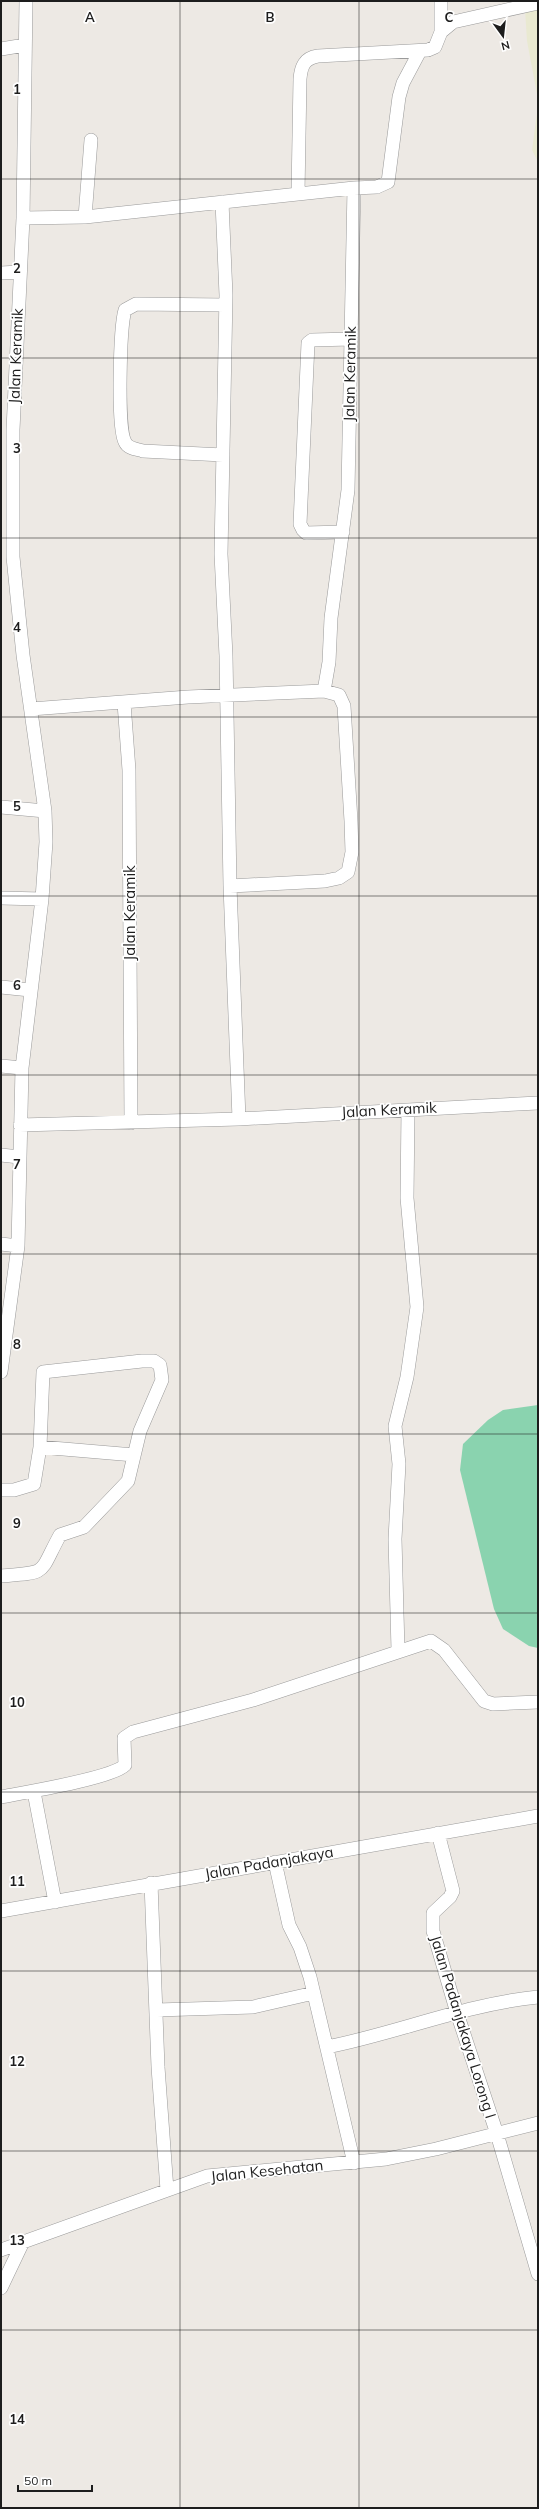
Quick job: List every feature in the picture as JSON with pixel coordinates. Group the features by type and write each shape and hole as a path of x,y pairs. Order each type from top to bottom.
{"street":[{"name":"Jalan Keramik","path":"1,1372 18,1246 18,1157 22,1068 46,861 45,811 31,709 7,557 23,218 26,1"},
{"path":"298,193 298,106 301,69 303,64 308,59 318,56 420,51 435,47 441,32 441,1"},
{"path":"441,32 453,22 538,3"},
{"path":"1,49 25,45"},
{"path":"23,218 85,217 298,193 377,187 388,182 399,97 403,83 420,51"},
{"path":"85,217 90,140"},
{"name":"Jalan Keramik","path":"324,691 329,662 331,618 348,490 354,188"},
{"path":"222,202 225,306 221,554 230,886 239,1119"},
{"path":"1,273 20,272"},
{"path":"222,455 143,451 131,448 124,442 122,434 120,400 125,310 136,304 225,306"},
{"path":"343,532 306,533 302,530 300,516 308,343 312,340 351,339"},
{"path":"31,709 324,691 338,695 344,706 351,821 352,852 348,872 339,878 325,881 230,886"},
{"name":"Jalan Keramik","path":"124,703 128,770 131,1123"},
{"path":"1,807 45,811"},
{"path":"1,898 42,899"},
{"path":"1,987 30,990"},
{"path":"1,1066 22,1068"},
{"name":"Jalan Keramik","path":"20,1125 239,1119 538,1103"},
{"path":"398,1650 395,1539 399,1464 395,1426 407,1377 417,1307 407,1198 408,1110"},
{"path":"1,1155 18,1157"},
{"path":"1,1244 18,1246"},
{"path":"1,1490 14,1490 34,1484 40,1447 43,1372 154,1361 162,1369 162,1380 140,1431 130,1474 124,1486 84,1527 60,1535 42,1570 34,1574 1,1576"},
{"path":"40,1447 134,1455"},
{"path":"1,1796 34,1792 112,1773 123,1768 126,1762 124,1738 133,1732 253,1700 398,1650 431,1641 444,1650 484,1701 493,1704 538,1702"},
{"path":"34,1792 55,1902"},
{"name":"Jalan Padanjakaya","path":"1,1911 151,1883 538,1816"},
{"name":"Jalan Padanjakaya Lorong I","path":"438,1833 453,1891 450,1897 434,1912 432,1919 457,2013 497,2134 538,2274"},
{"path":"275,1862 289,1925 300,1947 314,1993 328,2047 354,2163"},
{"path":"151,1883 158,2067 167,2190"},
{"path":"157,2010 253,2007 314,1993"},
{"path":"328,2047 386,2034 499,2001 538,1997"},
{"name":"Jalan Padanjakaya Lorong I","path":"497,2134 538,2123"},
{"name":"Jalan Kesehatan","path":"1,2250 22,2244 167,2190 214,2175 354,2163 397,2157 497,2134"},
{"path":"1,2288 22,2244"}],"green space":[{"path":"538,6 538,162 532,150 537,113 537,94 527,41 525,9"},
{"path":"538,1405 538,1648 529,1646 503,1629 494,1609 460,1470 463,1444 488,1420 503,1410"}]}
